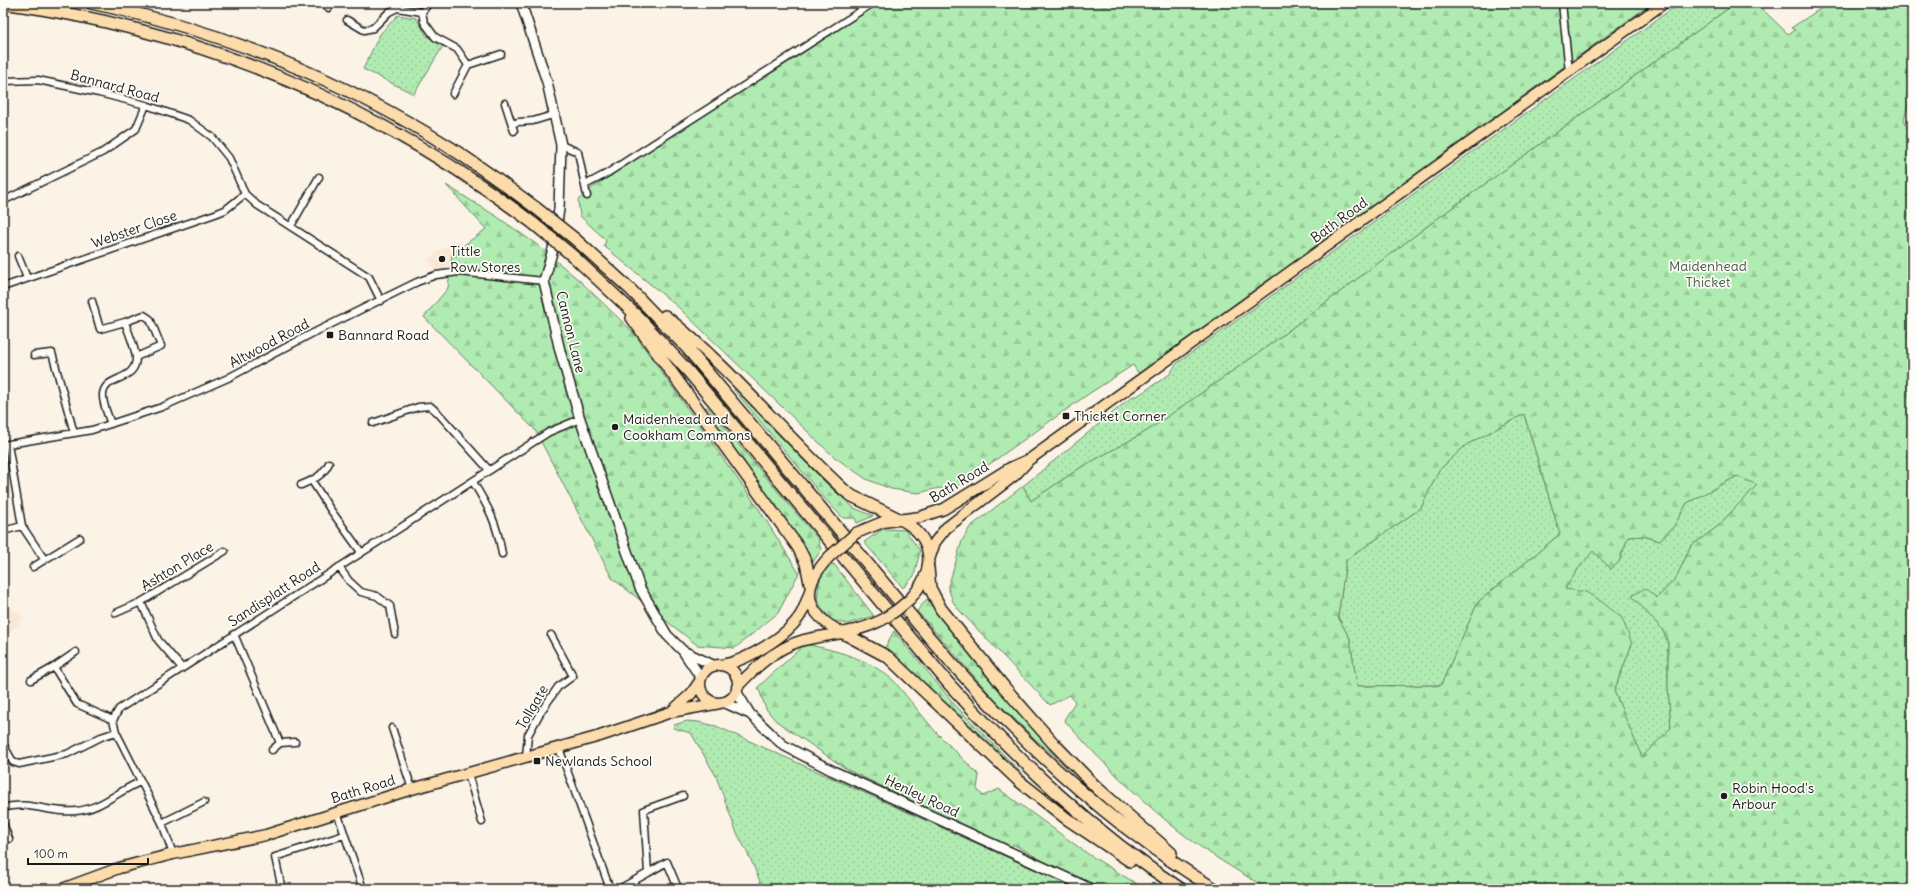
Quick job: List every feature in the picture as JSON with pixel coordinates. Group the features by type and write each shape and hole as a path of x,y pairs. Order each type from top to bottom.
{"highway":[{"path":"3,3 64,12 143,30 198,46 266,71 336,101 411,140 491,192 534,224 573,256 617,296 657,337 693,377 906,632 985,724 1066,802 1120,846 1176,886"},
{"path":"91,3 151,17 210,35 268,57 336,85 400,118 451,148 536,208 575,238 630,289 702,347 844,490 852,496 899,519"},
{"path":"630,289 713,378 894,596 988,704 1042,757 1090,800 1156,850 1211,887"},
{"path":"617,296 802,553 806,563 810,587"},
{"path":"928,564 930,588 939,605 1034,722 1096,787 1211,887"},
{"path":"843,633 888,657 979,745 1019,781 1067,820 1123,858 1176,886"}],"main road":[{"name":"Bath Road","path":"928,564 936,542 946,528 1015,475 1030,459 1664,3"},
{"name":"Bath Road","path":"899,519 926,516 944,510 1010,468 1030,459"},
{"path":"899,519 920,534 927,547 928,564 920,586 910,598 897,610 882,620 862,630 806,640 788,647 756,667 730,699 721,702 712,702 706,698 702,692 700,679 706,670 744,660 789,628 801,614 810,587 830,556 856,533 876,524 899,519"},
{"path":"810,587 812,603 818,615 830,626 843,633"},
{"path":"718,666 729,669 735,675 737,689"},
{"name":"Bath Road","path":"671,712 690,694 700,679"},
{"name":"Bath Road","path":"62,889 86,885 119,868 173,854 266,835 412,789 600,736 671,712 721,702"}],"street":[{"path":"322,3 329,8"},
{"path":"429,3 422,12 424,22 435,37 457,48 468,65"},
{"name":"Cannon Lane","path":"521,3 548,82 556,114 561,145 559,208 551,256 544,281 560,351 580,419 640,588 667,635 683,651 700,679"},
{"path":"585,185 606,174 873,3"},
{"path":"1562,3 1568,72"},
{"path":"347,20 364,30 373,28 396,5 422,12"},
{"path":"453,94 468,65 501,54"},
{"name":"Bannard Road","path":"3,81 38,80 146,105 189,120 212,137 229,158 245,194"},
{"path":"505,103 514,130"},
{"path":"3,201 103,152 136,129 146,105"},
{"path":"512,124 518,122 533,122 556,114"},
{"path":"561,145 578,152 587,196"},
{"path":"291,226 319,177"},
{"path":"245,194 369,277 381,300"},
{"name":"Webster Close","path":"3,287 216,214 225,210 245,194"},
{"path":"18,256 27,278"},
{"name":"Altwood Road","path":"5,444 74,433 111,424 162,406 209,387 262,361 309,335 436,275 459,272 544,281"},
{"path":"92,301 100,329 144,315 150,319 161,346 136,357"},
{"path":"111,424 103,396 104,389 107,385 127,375 134,368 136,357 125,322"},
{"path":"50,345 74,433"},
{"path":"34,355 52,353"},
{"path":"373,423 418,407 430,406 489,470"},
{"name":"Sandisplatt Road","path":"113,720 119,709 361,552 473,482 489,470 549,432 580,419"},
{"path":"5,444 22,526 44,559"},
{"path":"301,485 312,481 325,472 329,463"},
{"path":"312,481 361,552"},
{"path":"473,482 490,509 498,530 502,554"},
{"path":"3,532 22,526"},
{"path":"33,567 80,538"},
{"name":"Ashton Place","path":"116,613 141,602 225,551"},
{"path":"339,567 348,581 361,592 377,596 390,606 395,634"},
{"name":"Ashton Place","path":"141,602 158,640 182,668"},
{"path":"234,634 280,743"},
{"name":"Tollgate","path":"526,757 528,735 540,713 558,687 573,676 566,666 551,635"},
{"name":"Cannon Lane","path":"683,651 718,666"},
{"path":"31,680 54,668 76,652"},
{"path":"54,668 78,704 113,720 116,732 162,823 173,854"},
{"name":"Henley Road","path":"737,689 750,714 783,745 818,763 1091,889"},
{"name":"Henley Road","path":"721,702 750,714"},
{"path":"392,728 412,789"},
{"path":"3,744 13,762 19,764 67,754 101,737 116,732"},
{"path":"272,750 280,743 295,742"},
{"path":"559,748 610,889"},
{"path":"468,774 482,822"},
{"path":"3,808 25,806 74,812 89,810 101,805 127,787 140,782"},
{"path":"648,873 644,810 683,796"},
{"path":"162,823 204,802"},
{"path":"337,812 363,889"},
{"path":"3,823 9,840"},
{"path":"282,889 275,857 344,835"},
{"path":"618,889 667,862 678,888"}],"shaded area":[{"path":"455,240 464,254 442,272 435,270 427,259"},
{"path":"3,601 24,618 3,640"}],"green space":[{"path":"878,3 1652,3 1139,374 1133,365 1087,395 953,490 939,488 918,493 891,489 866,479 833,456 678,307 604,246 606,240 580,216 578,200 593,187"},
{"path":"1680,3 1736,3 1449,210 1260,352 1147,431 1080,468 1031,501 1023,486 1133,396 1137,396 1170,374 1176,364"},
{"name":"Maidenhead Thicket","path":"1736,3 1756,3 1788,34 1795,30 1791,28 1829,3 1912,3 1912,91 1904,119 1912,140 1912,889 1268,889 1192,841 1141,799 1064,720 1075,702 1070,695 1050,705 953,602 948,587 962,541 970,527 1023,486 1031,501 1080,468 1147,431 1260,352 1449,210","holes":["1524,414 1560,534 1478,602 1441,685 1357,686 1350,639 1338,617 1346,560 1421,508 1439,470 1466,445","1737,476 1757,485 1717,527 1691,546 1676,578 1657,598 1645,588 1632,596 1662,629 1668,642 1668,686 1671,728 1642,757 1614,691 1632,644 1622,618 1602,602 1586,592 1565,589 1578,569 1593,551 1611,569 1619,562 1628,537 1643,536 1660,541 1674,526 1687,503"]},
{"path":"398,15 416,18 427,36 443,46 414,94 363,69 380,34"},
{"path":"446,185 496,216 536,244 580,281 633,332 757,506 799,573 778,613 735,648 697,645 612,578 535,430 424,317 448,288 452,254 486,229"},
{"path":"734,388 826,483 854,508 873,516 857,523 855,518 843,518 825,499 734,390"},
{"path":"707,407 818,539 821,550 813,562 795,533 704,408"},
{"path":"1524,414 1560,534 1478,602 1441,685 1357,686 1350,639 1338,617 1346,560 1421,508 1439,470 1466,445"},
{"path":"1737,476 1758,484 1717,527 1691,546 1676,578 1657,598 1632,596 1662,629 1668,642 1668,686 1671,728 1642,758 1614,691 1632,644 1565,589 1593,550 1619,562 1628,537 1643,536 1660,541 1674,526 1687,503"},
{"path":"883,529 905,530 920,551 914,576 903,588 864,542"},
{"path":"834,564 874,616 847,624 831,620 817,602 819,581 825,568"},
{"path":"927,599 966,649 1007,697 1092,790 1033,737 994,699 917,611"},
{"path":"894,631 955,705 1040,792 884,649"},
{"path":"805,644 852,656 874,666 884,673 894,681 935,731 979,775 977,789 983,796 999,789 1088,854 1145,889 1102,889 1055,868 1013,844 1011,848 848,770 776,721 766,709 758,687"},
{"path":"687,721 716,726 1078,889 763,889 751,860 736,831 716,776 691,733 673,728 674,725"}],"place":[{"name":"Tittle Row Stores","path":"442,259"},
{"name":"Bannard Road","path":"330,335"},
{"name":"Thicket Corner","path":"1066,416"},
{"name":"Maidenhead and Cookham Commons","path":"615,427"},
{"name":"Newlands School","path":"537,761"},
{"name":"Robin Hood's Arbour","path":"1724,796"}]}
